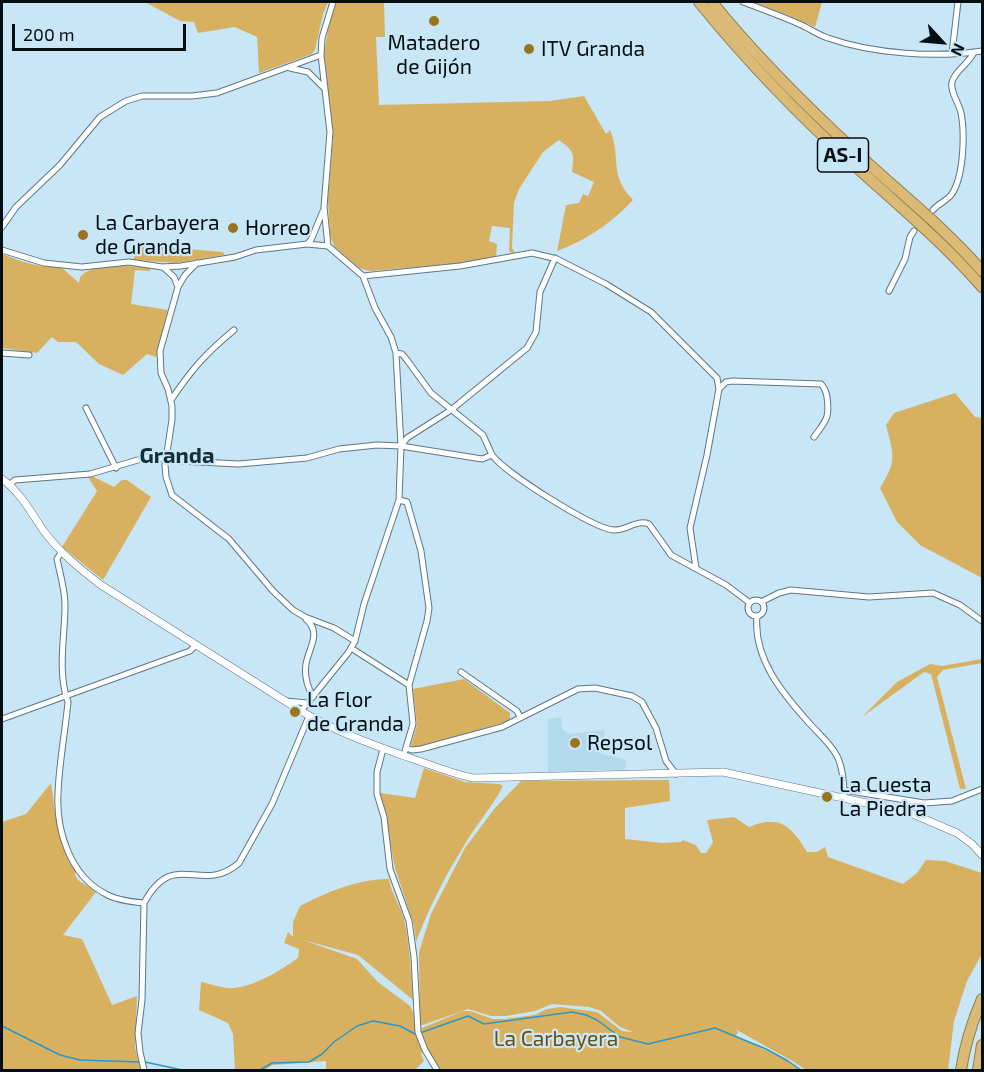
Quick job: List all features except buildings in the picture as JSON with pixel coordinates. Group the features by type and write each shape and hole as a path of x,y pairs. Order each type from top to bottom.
{"highway":[{"name":"AS-I","path":"699,2 776,89 851,162 939,241 982,287"},
{"name":"AS-I","path":"712,2 782,81 945,233 982,271"},
{"path":"961,1071 964,1048 982,999"},
{"path":"967,1071 969,1050 982,1009"},
{"path":"978,1071 982,1044"}],"street":[{"path":"328,246 324,207 330,132 321,55 322,38 333,2"},
{"path":"743,2 799,24 826,38 886,52 982,51"},
{"path":"952,53 958,2"},
{"path":"933,210 949,197 955,186 962,160 964,135 961,114 952,84 956,75 974,52"},
{"path":"2,227 16,207 60,165 100,117 126,101 142,96 192,96 217,93 321,55"},
{"path":"285,68 308,72 324,88"},
{"path":"307,244 311,240 324,207"},
{"path":"889,291 906,259 910,237 914,231"},
{"path":"2,250 44,263 82,267 129,262 162,267 235,257 256,250 307,244 328,246 363,276 375,308 392,337 396,353 401,446 399,500 364,604 355,641 301,711"},
{"path":"363,276 460,267 532,253 565,261 651,312 664,323 717,378 719,389 690,528 696,568"},
{"path":"401,446 407,438 452,410 531,344 536,332 540,292 555,258"},
{"path":"197,263 185,275 178,287 160,351 161,373 171,400 172,420 166,477 172,495 229,539 284,602 310,622 314,631 314,642 306,666 307,685 313,697"},
{"path":"162,267 174,277 178,287"},
{"path":"171,400 194,366 234,330"},
{"path":"2,353 29,355"},
{"path":"396,353 402,354 431,393 483,435 492,455 520,479 602,526 619,530 640,522 649,524 671,555 726,585 750,603"},
{"path":"719,389 726,382 732,381 821,384 826,391 829,412 814,437"},
{"path":"86,408 116,468"},
{"path":"9,485 15,480 79,476 116,468 141,458 239,464 307,458 339,449 363,446 401,446 482,459 492,455"},
{"path":"2,479 21,496 43,530 74,565 101,585 334,730 383,749 405,752 456,774 473,777 723,772 844,793 924,803 952,801 982,789"},
{"path":"399,500 407,502 421,551 429,597 427,621 410,685 412,724 405,752"},
{"path":"62,551 57,559 64,594 62,635 64,692 68,702 58,795 61,828 69,854 84,877 109,896 144,903"},
{"path":"750,603 761,602 791,590 869,597 929,592 960,605 982,621"},
{"path":"761,602 764,606 763,611 757,616 756,628 766,666 776,683 837,755 843,776 844,793"},
{"path":"750,603 748,608 750,613 757,616"},
{"path":"305,618 334,628 355,641"},
{"path":"2,719 190,651 196,645"},
{"path":"351,648 410,685"},
{"path":"462,672 517,711 520,717"},
{"path":"405,752 502,727 578,689 602,688 632,696 644,706 656,728 666,760 676,774"},
{"path":"284,700 308,703"},
{"path":"143,1067 138,1022 142,1000 144,903 154,888 168,876 182,873 214,876 225,873 239,862 272,804 309,716"},
{"path":"383,749 377,772 377,794 384,817 390,869 409,921 414,957 419,1034 437,1071"},
{"path":"844,793 908,812 957,833 982,855"}],"shaded area":[{"name":"Repsol","path":"561,717 562,729 569,734 605,730 599,753 626,760 626,769 548,772 548,719"}],"green space":[{"path":"145,2 328,2 312,54 259,73 257,37 235,27 198,33 194,22 180,21"},
{"path":"337,2 384,2 385,37 376,37 379,105 550,101 584,96 606,134 610,130 618,174 625,191 633,200 598,230 557,251 566,205 579,203 583,194 588,196 594,182 572,172 572,153 559,140 543,152 519,189 514,203 512,248 515,252 509,251 510,228 492,226 489,241 497,244 496,257 463,263 370,271 359,268 335,247 330,236 328,200 333,135 324,53 331,14"},
{"path":"754,2 822,2 815,27"},
{"path":"139,245 223,252 225,255 176,263 134,260 134,249"},
{"path":"2,254 30,264 60,266 79,283 80,277 86,272 103,267 150,268 150,271 135,270 131,304 168,310 156,357 147,354 123,375 99,364 76,342 58,342 52,337 37,353 2,348"},
{"path":"955,393 975,417 982,418 982,578 920,545 897,522 880,488 891,464 892,451 886,425 894,413"},
{"path":"92,476 114,487 122,480 127,480 151,497 103,580 62,547 97,491 88,477"},
{"path":"982,659 982,663 943,670 937,677 966,789 960,789 931,674 924,672 862,717 897,682 930,664 942,666"},
{"path":"464,679 510,713 510,720 413,748 411,745 417,725 413,689"},
{"path":"424,768 465,782 503,786 449,871 416,942 414,925 395,868 380,793 415,798"},
{"name":"La Carbayera","path":"669,780 670,801 625,808 625,839 662,843 683,840 696,845 701,853 706,853 713,842 707,820 734,817 749,827 760,823 777,822 796,835 807,852 817,852 825,847 828,857 903,884 917,873 926,860 945,861 982,873 982,954 967,981 954,1021 948,1070 806,1070 735,1029 738,1032 736,1036 788,1061 801,1070 437,1070 424,1048 421,1054 424,1061 415,1070 326,1070 326,1061 273,1065 264,1070 235,1070 233,1034 228,1023 199,1010 201,982 234,988 260,981 283,968 298,958 299,949 284,943 288,932 293,937 293,922 300,906 332,891 366,881 389,879 406,929 413,1000 358,955 303,940 357,959 378,982 410,1006 420,1026 419,952 431,914 465,848 495,808 521,781","holes":["552,1004 589,1007 601,1011 620,1027 633,1032 622,1031 597,1012 560,1007 547,1009 534,1015 505,1019 493,1019 470,1011 463,1011 422,1028 420,1026 468,1009 491,1016 506,1016 535,1011"]},
{"path":"51,783 55,813 76,871 75,875 78,880 96,892 63,935 82,939 112,1005 137,996 135,1048 141,1070 2,1070 2,822 26,814"}],"waterway":[{"path":"420,1033 468,1016 484,1024 572,1012 597,1020 620,1037 648,1044 715,1028 766,1049 801,1070"},
{"path":"260,1070 272,1063 309,1062 357,1026 373,1021 400,1026 415,1034"},
{"path":"2,1026 60,1055 80,1060 140,1062"},
{"path":"145,1062 182,1070"}],"place":[{"name":"Matadero de Gijón","path":"434,21"},
{"name":"ITV Granda","path":"529,49"},
{"name":"Horreo","path":"233,228"},
{"name":"La Carbayera de Granda","path":"83,235"},
{"name":"La Flor de Granda","path":"295,712"},
{"name":"Repsol","path":"575,743"},
{"name":"La Cuesta La Piedra","path":"827,797"}],"district":[{"name":"Granda","path":"177,456"}]}
